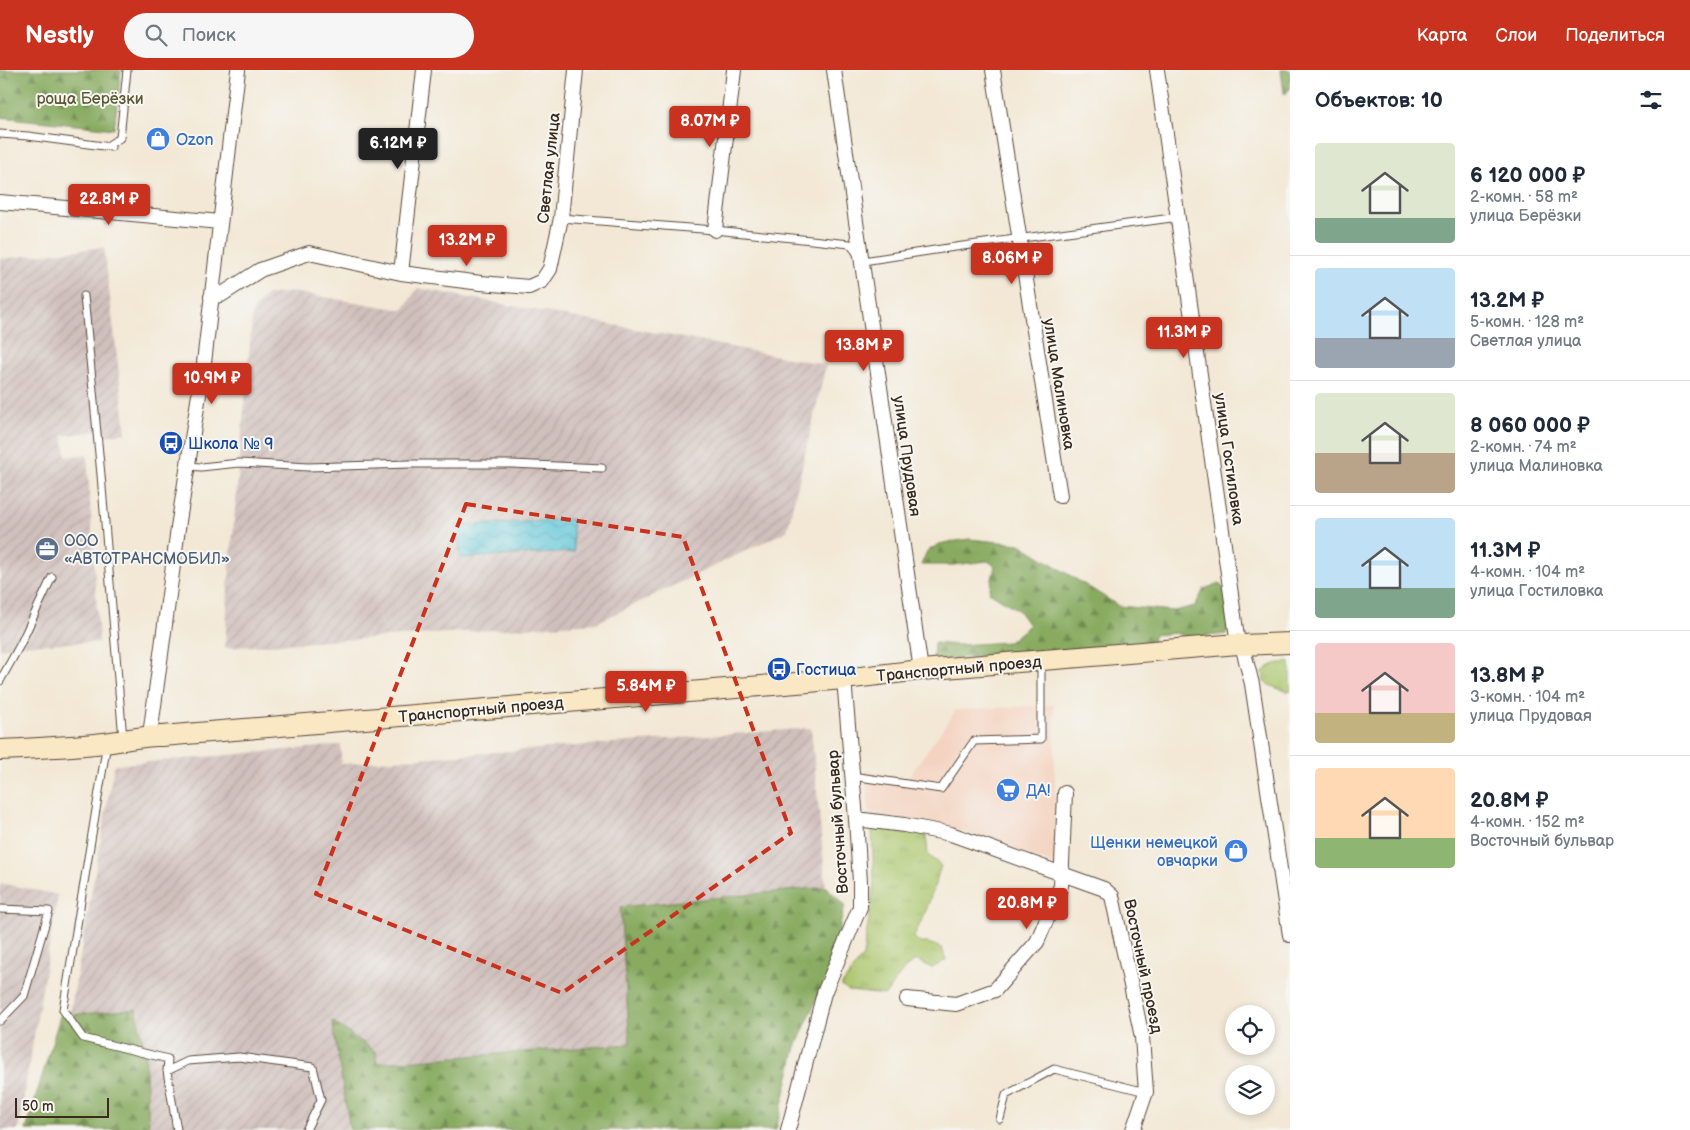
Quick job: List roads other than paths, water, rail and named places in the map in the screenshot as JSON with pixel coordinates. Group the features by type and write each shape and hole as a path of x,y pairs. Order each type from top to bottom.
{"main road":[{"name":"Транспортный проезд","path":"0,750 115,741 150,736 844,680 921,670 1041,660 1290,643"}],"street":[{"path":"150,736 204,362 238,70"},
{"path":"400,272 424,70"},
{"name":"Светлая улица","path":"211,297 221,295 260,270 308,253 400,272 529,287 542,281 550,269 561,218 576,70"},
{"path":"715,230 734,70"},
{"name":"улица Прудовая","path":"834,70 921,670"},
{"name":"улица Малиновка","path":"992,70 1060,496"},
{"name":"улица Гостиловка","path":"1158,70 1240,645 1252,684 1290,935"},
{"path":"0,202 220,222"},
{"name":"Восточный бульвар","path":"788,1130 824,993 860,907 856,819 844,680"},
{"path":"907,1000 956,1004 995,990 1038,942 1061,886 1065,793"},
{"name":"Восточный проезд","path":"856,819 904,825 951,834 1104,889 1112,896 1142,1036 1146,1092 1133,1130"}],"lane":[{"path":"0,134 28,136 111,148 110,144 120,138 127,70"},
{"path":"561,218 715,230 850,244 863,262 1019,238 1179,217"},
{"path":"84,296 101,475 115,741 63,1010 83,1038 168,1059 167,1070 177,1130"},
{"path":"188,466 201,467 239,463 308,467 409,464 512,464 602,468"},
{"path":"0,681 20,645 52,577"},
{"path":"851,776 941,789 974,741 1041,738 1041,660"},
{"path":"0,910 49,911 24,996 0,1021"},
{"path":"167,1070 188,1061 239,1056 313,1067 320,1100 306,1130"},
{"path":"1000,1119 1006,1095 1054,1069 1146,1092"}],"water":[{"path":"572,519 574,552 460,558 458,526"}],"place":[{"name":"Ozon","path":"158,139"},
{"name":"Школа № 9","path":"171,443"},
{"name":"ООО «АВТОТРАНСМОБИЛ»","path":"47,549"},
{"name":"Гостица","path":"779,669"},
{"name":"ДА!","path":"1008,790"},
{"name":"Щенки немецкой овчарки","path":"1236,851"}],"park label":[{"name":"роща Берёзки","path":"90,98"}]}
